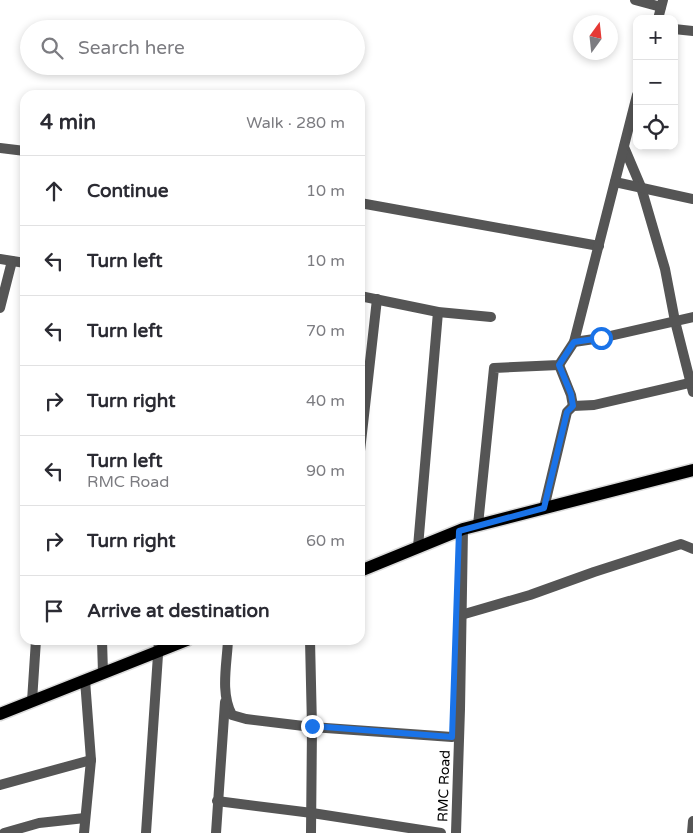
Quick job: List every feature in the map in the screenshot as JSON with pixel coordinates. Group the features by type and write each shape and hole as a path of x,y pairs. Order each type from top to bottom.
{"main road":[{"path":"365,569 461,530 693,470"},
{"path":"0,714 103,673 158,646"}],"street":[{"path":"635,0 662,3"},
{"path":"678,29 693,31"},
{"path":"559,365 574,342 634,105"},
{"path":"544,508 567,412 573,406 594,405 692,386 675,321 665,269 641,187 624,147"},
{"path":"0,148 20,150"},
{"path":"615,182 693,198"},
{"path":"365,204 599,246"},
{"path":"0,259 20,262"},
{"path":"0,308 12,261"},
{"path":"365,297 438,312 491,317"},
{"path":"365,406 377,299"},
{"path":"418,548 438,312"},
{"path":"574,342 601,338 693,317"},
{"path":"559,365 571,394 573,406"},
{"path":"478,525 494,368 559,365"},
{"name":"RMC Road","path":"456,833 462,615 461,530"},
{"name":"RMC Road","path":"449,833 461,530"},
{"path":"462,615 530,596 594,572 681,544 693,549"},
{"path":"32,702 36,645"},
{"path":"102,645 103,673"},
{"path":"216,833 228,645"},
{"path":"310,645 312,726 311,833"},
{"path":"146,833 158,646"},
{"path":"84,833 91,760 85,680"},
{"path":"226,694 228,707 232,714 246,720 452,737"},
{"path":"0,784 91,760"},
{"path":"217,801 312,813 441,833"},
{"path":"4,833 39,823 85,818"},
{"path":"692,833 693,821"}],"route":[{"path":"312,726 452,737 459,531 544,508 567,412 573,406 571,394 559,365 574,342 601,338"}]}
